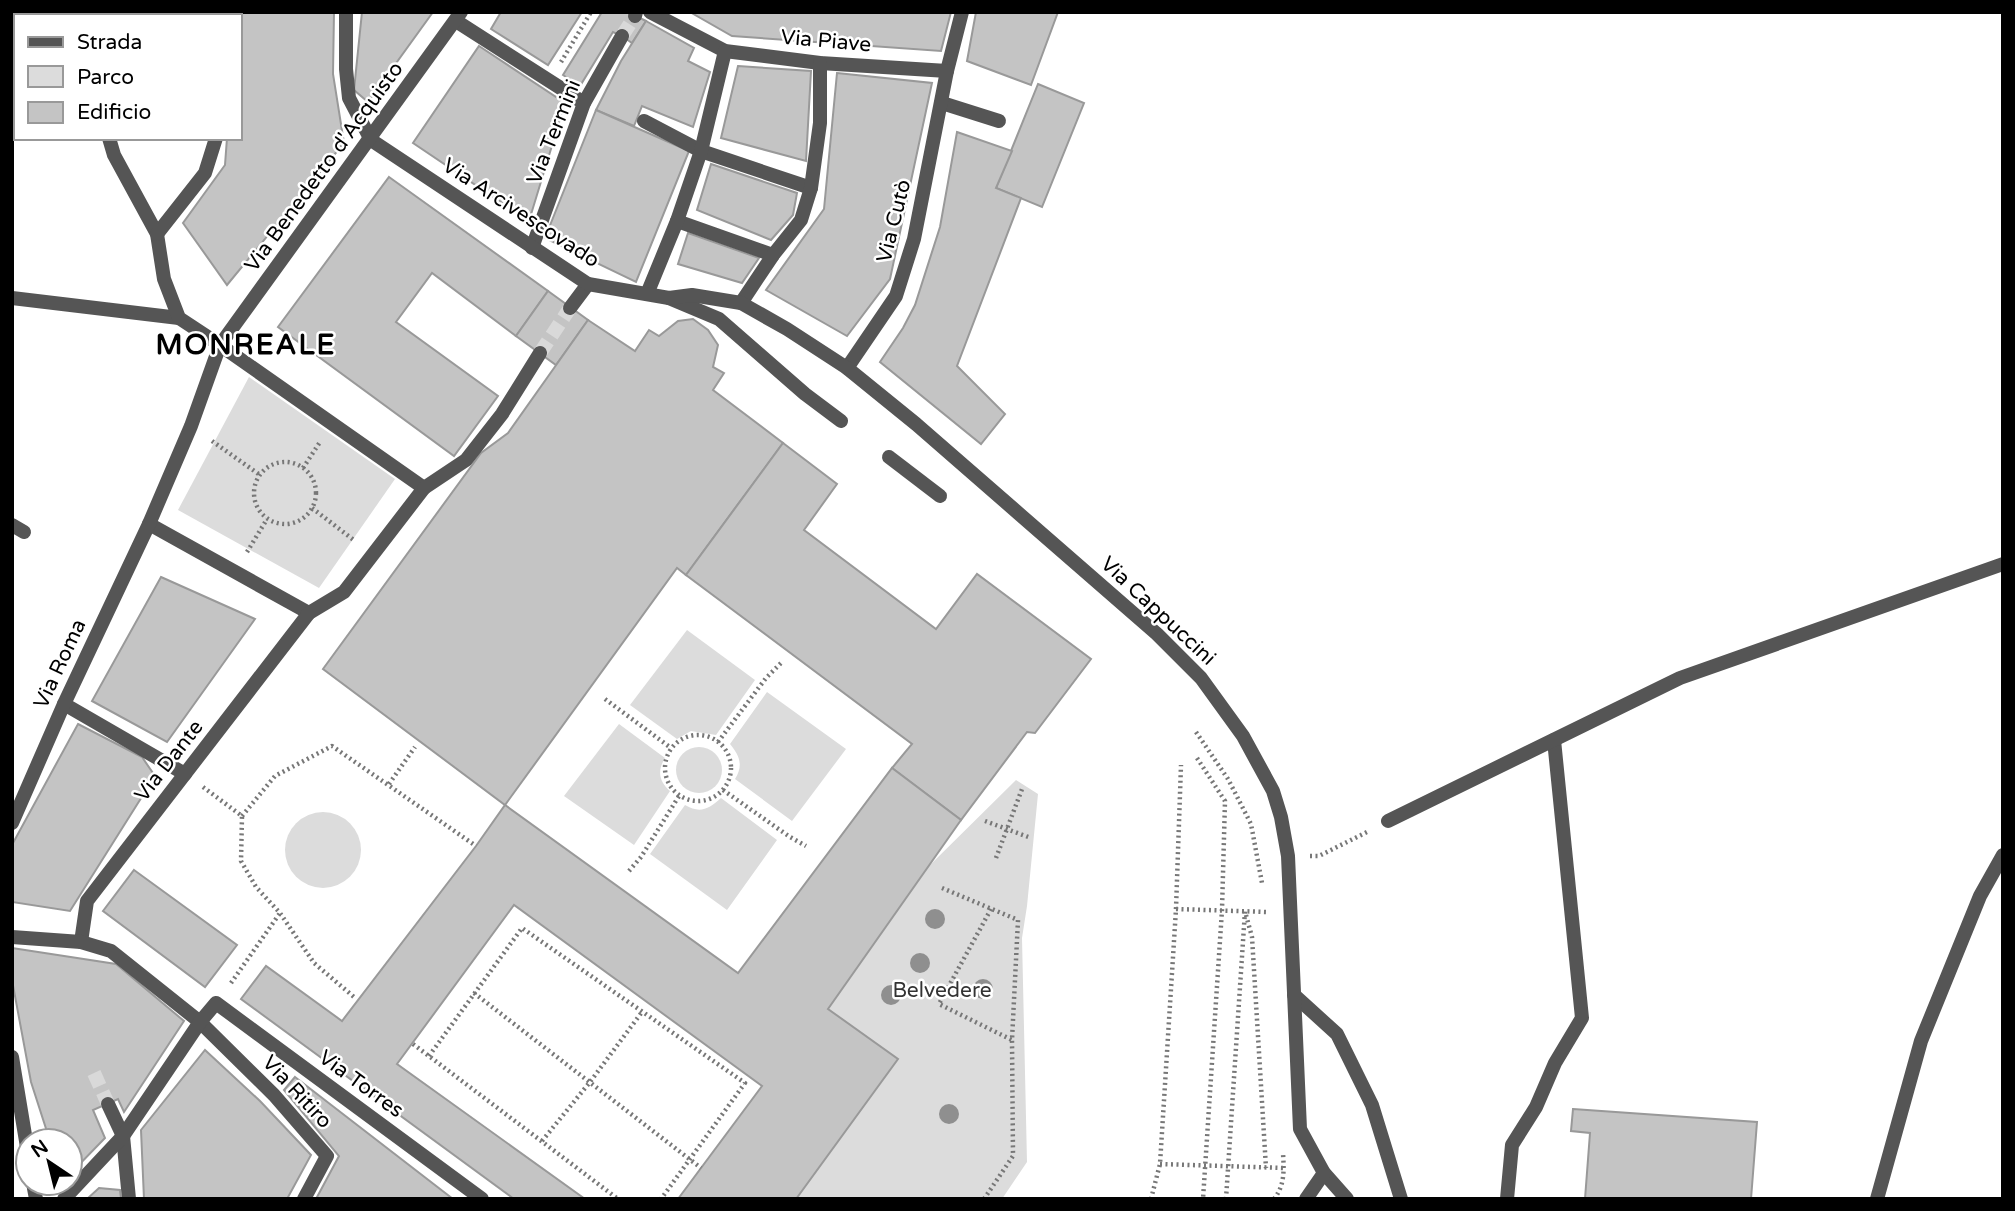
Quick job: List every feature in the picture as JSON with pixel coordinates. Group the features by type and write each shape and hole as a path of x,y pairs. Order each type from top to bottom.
{"street":[{"path":"346,12 349,98 371,139"},
{"name":"Via Piave","path":"650,12 725,51 821,63 947,71"},
{"path":"947,71 962,12"},
{"path":"458,17 549,82 584,103"},
{"name":"Via Benedetto d'Acquisto","path":"191,426 220,345 458,17"},
{"name":"Via Termini","path":"532,248 584,103 622,36"},
{"path":"647,294 677,221 701,151 725,51"},
{"path":"741,303 772,255 801,220 811,188 820,123 821,63"},
{"name":"Via Cutò","path":"848,368 896,296 914,239 947,71"},
{"path":"942,103 999,121"},
{"path":"644,121 701,151 811,188"},
{"name":"Via Arcivescovado","path":"371,139 588,284 669,298 692,295 741,303"},
{"path":"110,140 114,155 157,234 164,279 179,318"},
{"path":"157,234 205,173 215,140"},
{"path":"677,221 772,255"},
{"path":"570,308 588,284"},
{"path":"12,298 179,318 424,488"},
{"path":"669,298 719,319 805,394 841,421"},
{"name":"Via Cappuccini","path":"741,303 848,368 916,424 1157,634 1200,678 1243,736 1273,791 1288,856 1300,1129 1324,1172 1347,1199"},
{"path":"149,524 309,614 344,592 424,488 466,460 502,414 540,353"},
{"name":"Via Roma","path":"12,823 191,426"},
{"path":"889,457 940,496"},
{"path":"1388,821 1680,678 2003,564"},
{"name":"Via Dante","path":"80,942 87,901 309,614"},
{"path":"64,704 185,774"},
{"path":"1507,1199 1513,1144 1536,1107 1555,1063 1581,1018 1554,740"},
{"path":"1877,1199 1921,1041 1979,896 2003,855"},
{"path":"12,937 80,942 111,951 200,1022 123,1136 64,1199"},
{"path":"1294,995 1337,1034 1372,1105 1401,1199"},
{"name":"Via Torres","path":"200,1022 216,1003 481,1199"},
{"name":"Via Ritiro","path":"200,1022 274,1095 327,1156 304,1199"},
{"path":"12,1057 24,1127"},
{"path":"108,1104 123,1136 129,1199"},
{"path":"1306,1199 1324,1172"}],"path":[{"path":"549,82 592,12"},
{"path":"191,426 260,475"},
{"path":"294,463 303,468 314,482 316,500 312,508 297,522 277,523 267,519 256,503 255,484 266,468 275,464 294,463"},
{"path":"312,508 373,554"},
{"path":"235,571 267,519"},
{"path":"718,742 780,663"},
{"path":"605,699 671,748"},
{"path":"1196,732 1227,779 1251,824 1263,887"},
{"path":"696,735 709,736 718,742 727,752 732,764 730,778 723,790 714,798 701,802 689,801 679,796 668,785 664,770 665,759 671,748 683,738 696,735"},
{"path":"354,998 314,963 280,913 256,887 241,861 242,816 275,776 332,746 476,846"},
{"path":"389,784 415,747"},
{"path":"1197,758 1225,802 1222,910 1203,1199"},
{"path":"1151,1199 1160,1164 1176,909 1181,765"},
{"path":"185,774 242,816"},
{"path":"996,858 1022,789"},
{"path":"723,790 806,846"},
{"path":"629,871 679,796"},
{"path":"985,821 1031,838"},
{"path":"1319,856 1388,821"},
{"path":"942,888 1018,920 1012,1040 1013,1156 984,1199"},
{"path":"1176,909 1267,912 1265,900"},
{"path":"991,909 939,1004 1012,1040"},
{"path":"1226,1199 1245,911"},
{"path":"1245,911 1252,937 1266,1168"},
{"path":"230,984 280,913"},
{"path":"429,1056 523,928 745,1083 661,1199"},
{"path":"474,993 701,1168"},
{"path":"542,1141 642,1012"},
{"path":"413,1044 618,1199"},
{"path":"1275,1199 1281,1189 1284,1168 1282,1141"},
{"path":"1160,1164 1284,1168"}],"green space":[{"path":"249,377 395,479 319,588 178,510"},
{"path":"687,630 755,680 716,735 691,731 677,739 630,705"},
{"path":"767,692 846,749 792,821 735,779 739,760 730,744"},
{"path":"619,724 665,758 660,776 670,791 634,845 564,796"},
{"path":"699,747 715,754 722,770 715,786 699,793 683,786 676,770 683,754"},
{"name":"Belvedere","path":"1016,780 1038,794 1022,938 1027,1162 1002,1199 796,1199 898,1059 828,1009 929,866"},
{"path":"721,798 777,840 727,910 650,854 685,805 704,809"},
{"path":"323,812 337,815 350,823 358,836 361,850 358,864 350,877 337,885 323,888 309,885 296,877 288,864 285,850 288,836 296,823 309,815"}],"building":[{"path":"334,12 333,74 344,143 227,285 183,223 225,165 227,140 242,140 242,14 222,14"},
{"path":"362,12 433,12 368,102 354,90"},
{"path":"501,12 582,12 548,65 491,29"},
{"path":"602,12 628,12 646,21 632,43 613,32 580,86 563,75"},
{"path":"690,12 951,12 941,51 732,36"},
{"path":"976,12 1058,12 1031,85 967,61"},
{"path":"646,21 694,48 688,61 710,72 693,127 642,106 634,126 596,110 621,61"},
{"path":"479,46 565,103 529,221 413,143"},
{"path":"738,66 811,71 806,161 721,138"},
{"path":"837,73 932,83 890,279 847,336 766,290 824,209"},
{"path":"1038,84 1084,103 1042,207 996,188"},
{"path":"596,110 689,151 636,282 545,238"},
{"path":"957,132 1012,151 996,188 1021,198 957,366 1005,414 981,444 880,362 915,305 940,227"},
{"path":"711,164 797,193 793,215 771,240 697,210"},
{"path":"389,177 548,291 516,336 432,273 396,322 498,396 454,456 278,327"},
{"path":"688,233 759,258 742,283 678,264"},
{"path":"548,291 588,320 556,365 516,336"},
{"path":"693,319 708,330 718,345 713,367 724,373 713,390 783,443 686,575 677,568 505,805 323,669 481,453 508,433 588,320 635,351 649,330 659,336 678,321"},
{"path":"783,443 837,484 804,530 936,629 977,574 1091,659 1035,733 1027,732 961,820 892,768 912,744 686,575"},
{"path":"161,577 255,619 167,742 92,701"},
{"path":"78,724 142,757 155,776 70,911 12,902 13,843"},
{"path":"892,768 961,820 828,1009 898,1059 796,1199 678,1199 762,1086 514,905 397,1064 585,1199 514,1199 241,999 266,966 342,1021 505,805 738,973"},
{"path":"134,870 237,945 205,987 103,911"},
{"path":"12,948 116,964 184,1021 124,1112 118,1099 93,1110 105,1138 84,1160 84,1127 45,1127 31,1082 12,980"},
{"path":"205,1050 260,1101 311,1155 287,1199 144,1199 141,1130"},
{"path":"295,1077 453,1199 316,1199 339,1156 284,1090"},
{"path":"1573,1109 1757,1122 1751,1199 1585,1199 1590,1133 1571,1131"},
{"path":"99,1188 120,1190 121,1199 87,1199"}],"tunnel":[{"path":"622,36 635,16"},
{"path":"540,353 570,308"},
{"path":"94,1073 108,1104"}],"district":[{"name":"MONREALE","path":"246,345"}]}
